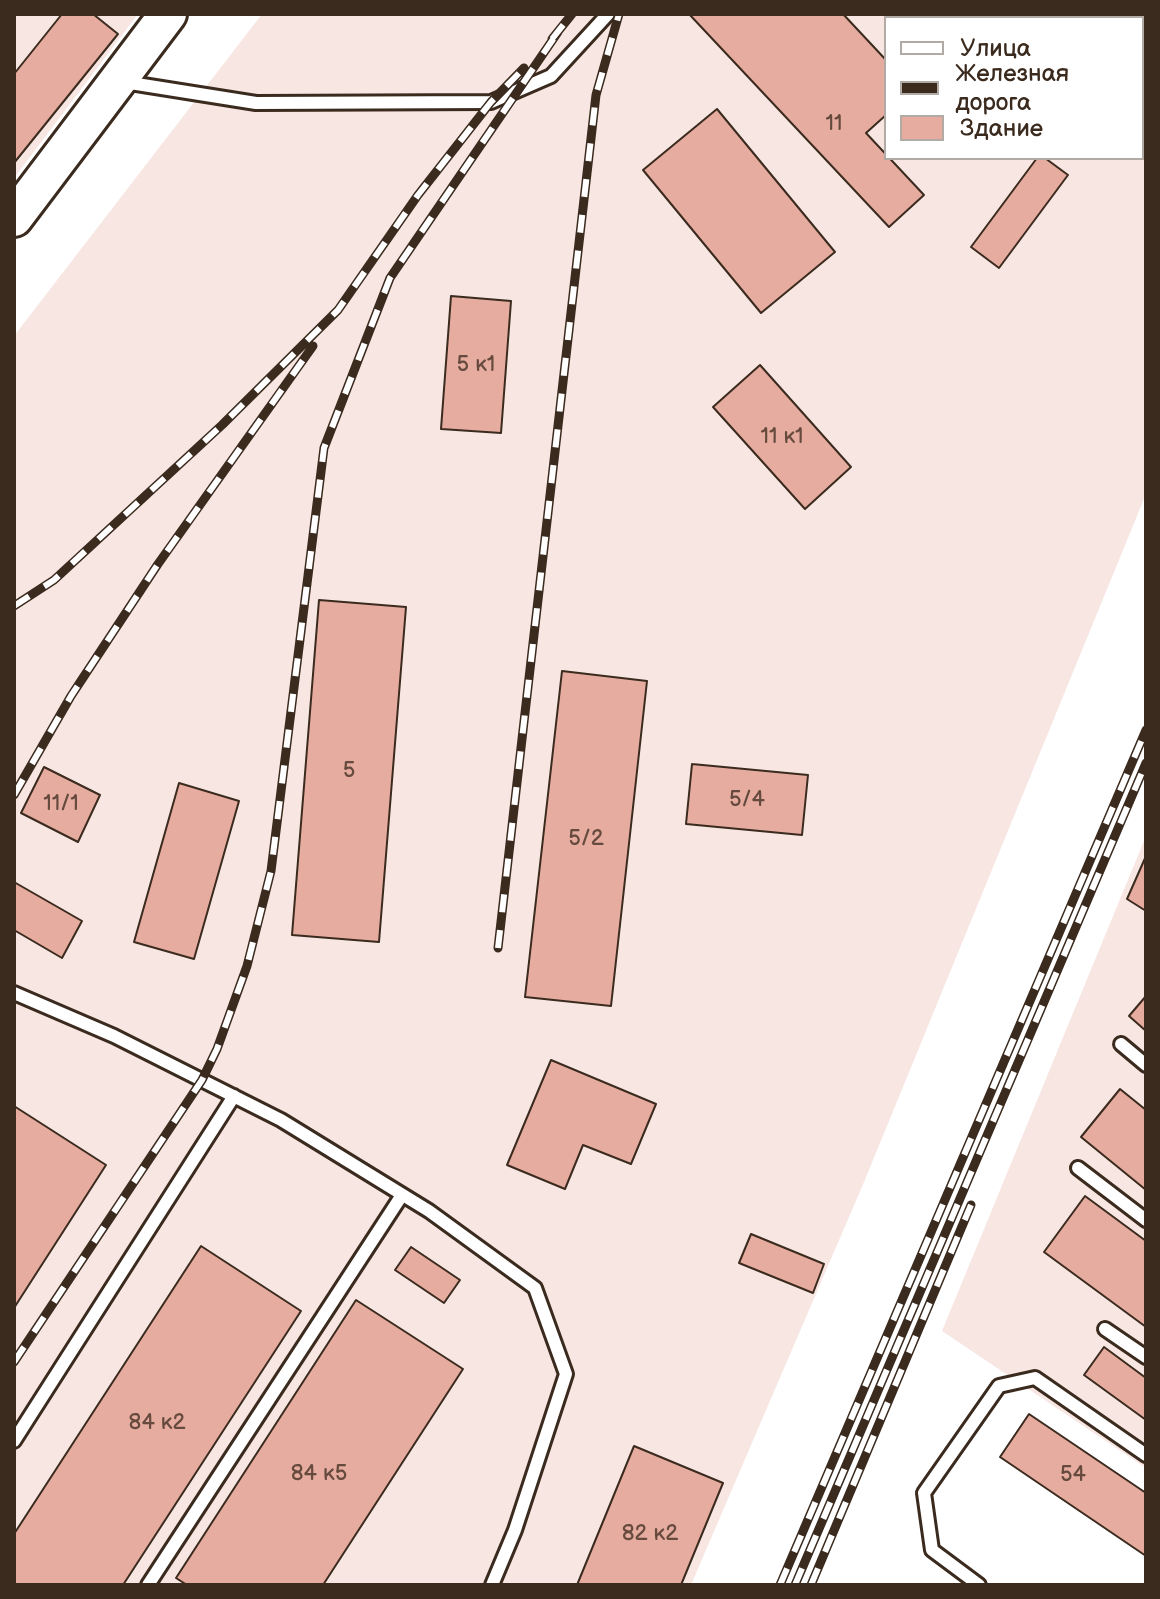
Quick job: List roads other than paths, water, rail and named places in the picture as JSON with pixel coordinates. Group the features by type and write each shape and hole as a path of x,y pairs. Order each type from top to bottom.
{"street":[{"path":"14,218 168,14"}],"lane":[{"path":"117,81 256,103 491,102 551,76 608,14"},
{"path":"14,993 114,1036 281,1120 402,1195 535,1288 566,1374 515,1530 492,1585"},
{"path":"1121,1044 1146,1065"},
{"path":"14,1441 234,1096"},
{"path":"1078,1168 1146,1220"},
{"path":"148,1585 402,1195"},
{"path":"1105,1329 1146,1357"},
{"path":"979,1585 932,1550 924,1493 999,1386 1035,1378 1146,1455"}],"railway":[{"path":"552,39 572,14"},
{"path":"498,948 596,95 619,14"},
{"path":"14,1362 202,1080 217,1049 247,966 271,871 324,448 390,278 558,32"},
{"path":"14,606 54,580 222,425 338,310 418,195 491,102 524,68"},
{"path":"14,795 71,696 158,564 313,346"},
{"path":"780,1585 1146,730"},
{"path":"795,1585 1146,763"},
{"path":"811,1585 971,1205"}]}
